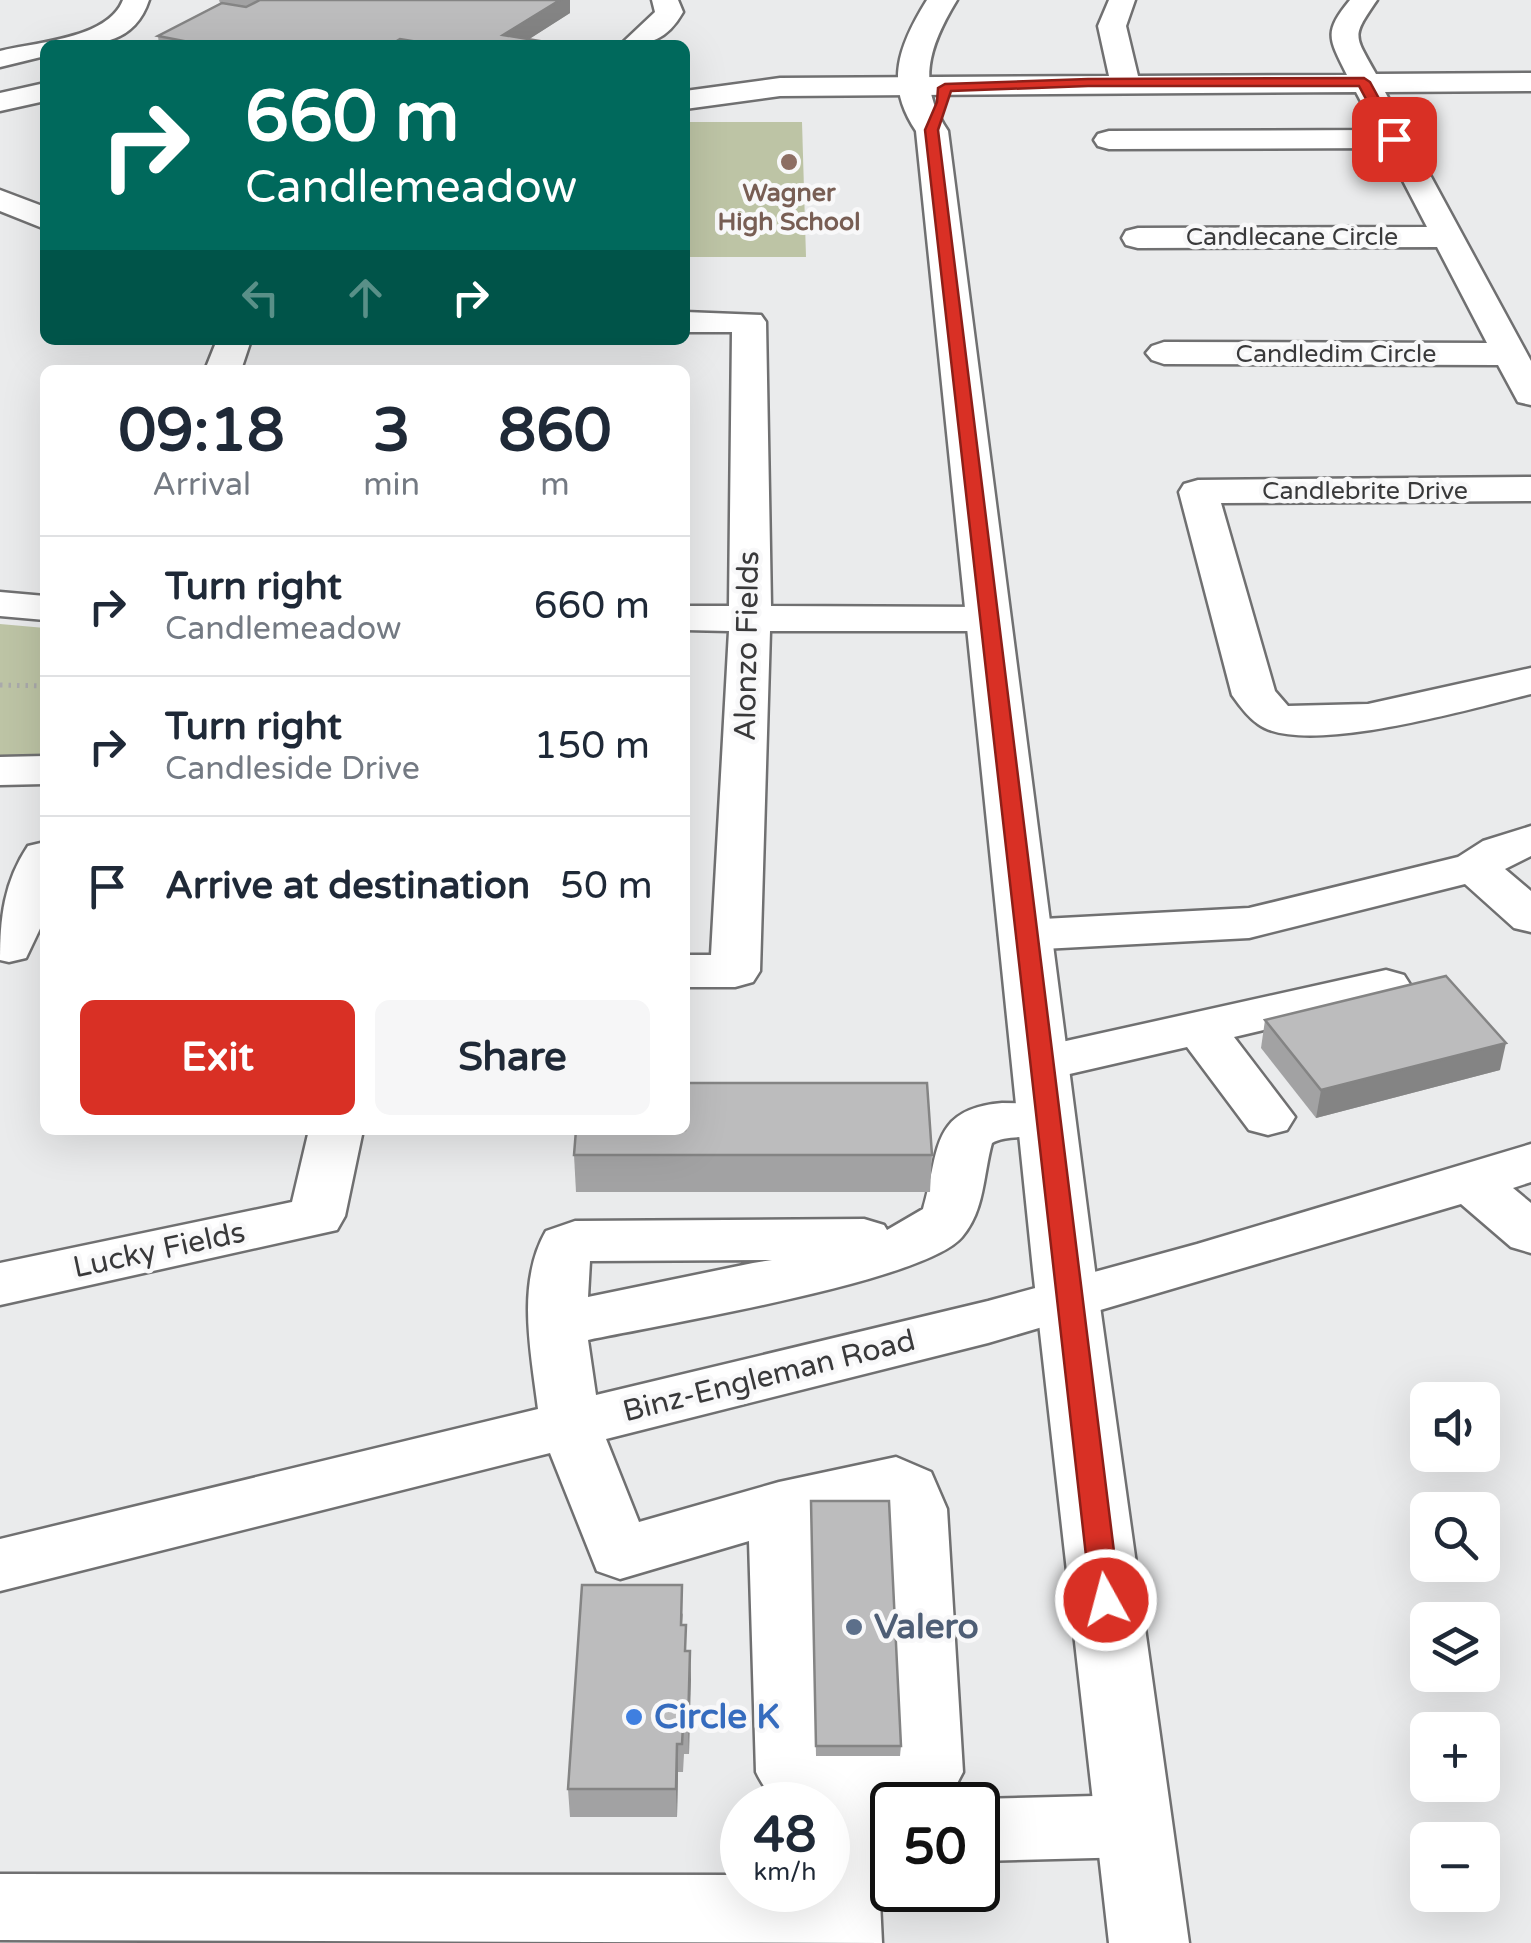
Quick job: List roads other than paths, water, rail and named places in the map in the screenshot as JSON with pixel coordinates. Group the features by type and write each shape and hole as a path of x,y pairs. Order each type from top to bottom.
{"main road":[{"path":"942,0 933,14 928,97 1039,1064 1148,1943"},
{"path":"928,97 972,0"}],"street":[{"path":"84,40 123,26 136,0"},
{"path":"641,40 663,23 669,12 666,0"},
{"path":"1122,0 1112,26 1125,82"},
{"path":"1364,0 1344,25 1344,41 1531,394"},
{"path":"676,40 690,27 697,11"},
{"path":"0,59 40,49"},
{"path":"690,92 757,80 928,97"},
{"path":"690,93 846,87 882,96 928,97 1088,82 1531,82"},
{"path":"0,102 40,93"},
{"path":"1109,140 1394,139"},
{"path":"0,199 40,216"},
{"name":"Candlecane Circle","path":"1138,238 1446,236"},
{"name":"Alonzo Fields","path":"690,322 749,322 750,618 735,971 690,971"},
{"name":"Candledim Circle","path":"1164,353 1507,354"},
{"name":"Candlebrite Drive","path":"1531,488 1198,492 1254,695 1275,718 1325,722 1423,706 1531,681"},
{"path":"0,604 40,608"},
{"path":"690,618 986,618"},
{"path":"0,771 40,770"},
{"path":"1024,935 1249,923 1475,867 1500,851 1531,840"},
{"path":"1475,867 1531,917"},
{"path":"9,947 40,869"},
{"path":"1039,1064 1386,986"},
{"path":"1200,1028 1268,1117"},
{"path":"558,1325 846,1265 935,1231 956,1199 964,1140 976,1126 993,1122 1046,1122"},
{"name":"Lucky Fields","path":"0,1284 317,1216 335,1135"},
{"name":"Binz-Engleman Road","path":"0,1565 1068,1299 1198,1264 1531,1163"},
{"path":"1469,1181 1531,1233"},
{"path":"797,1614 620,1554 570,1426 558,1325 562,1252 575,1241 915,1239"},
{"path":"896,1482 909,1489 916,1509 908,1628 928,1772 791,1772 797,1614 896,1482"},
{"path":"791,1772 870,1822"},
{"path":"1000,1829 1134,1826"},
{"path":"0,1907 845,1926 843,1869 870,1846"}],"place":[{"name":"Wagner High School","path":"789,162"},
{"name":"Valero","path":"854,1627"},
{"name":"Circle K","path":"634,1717"}]}
